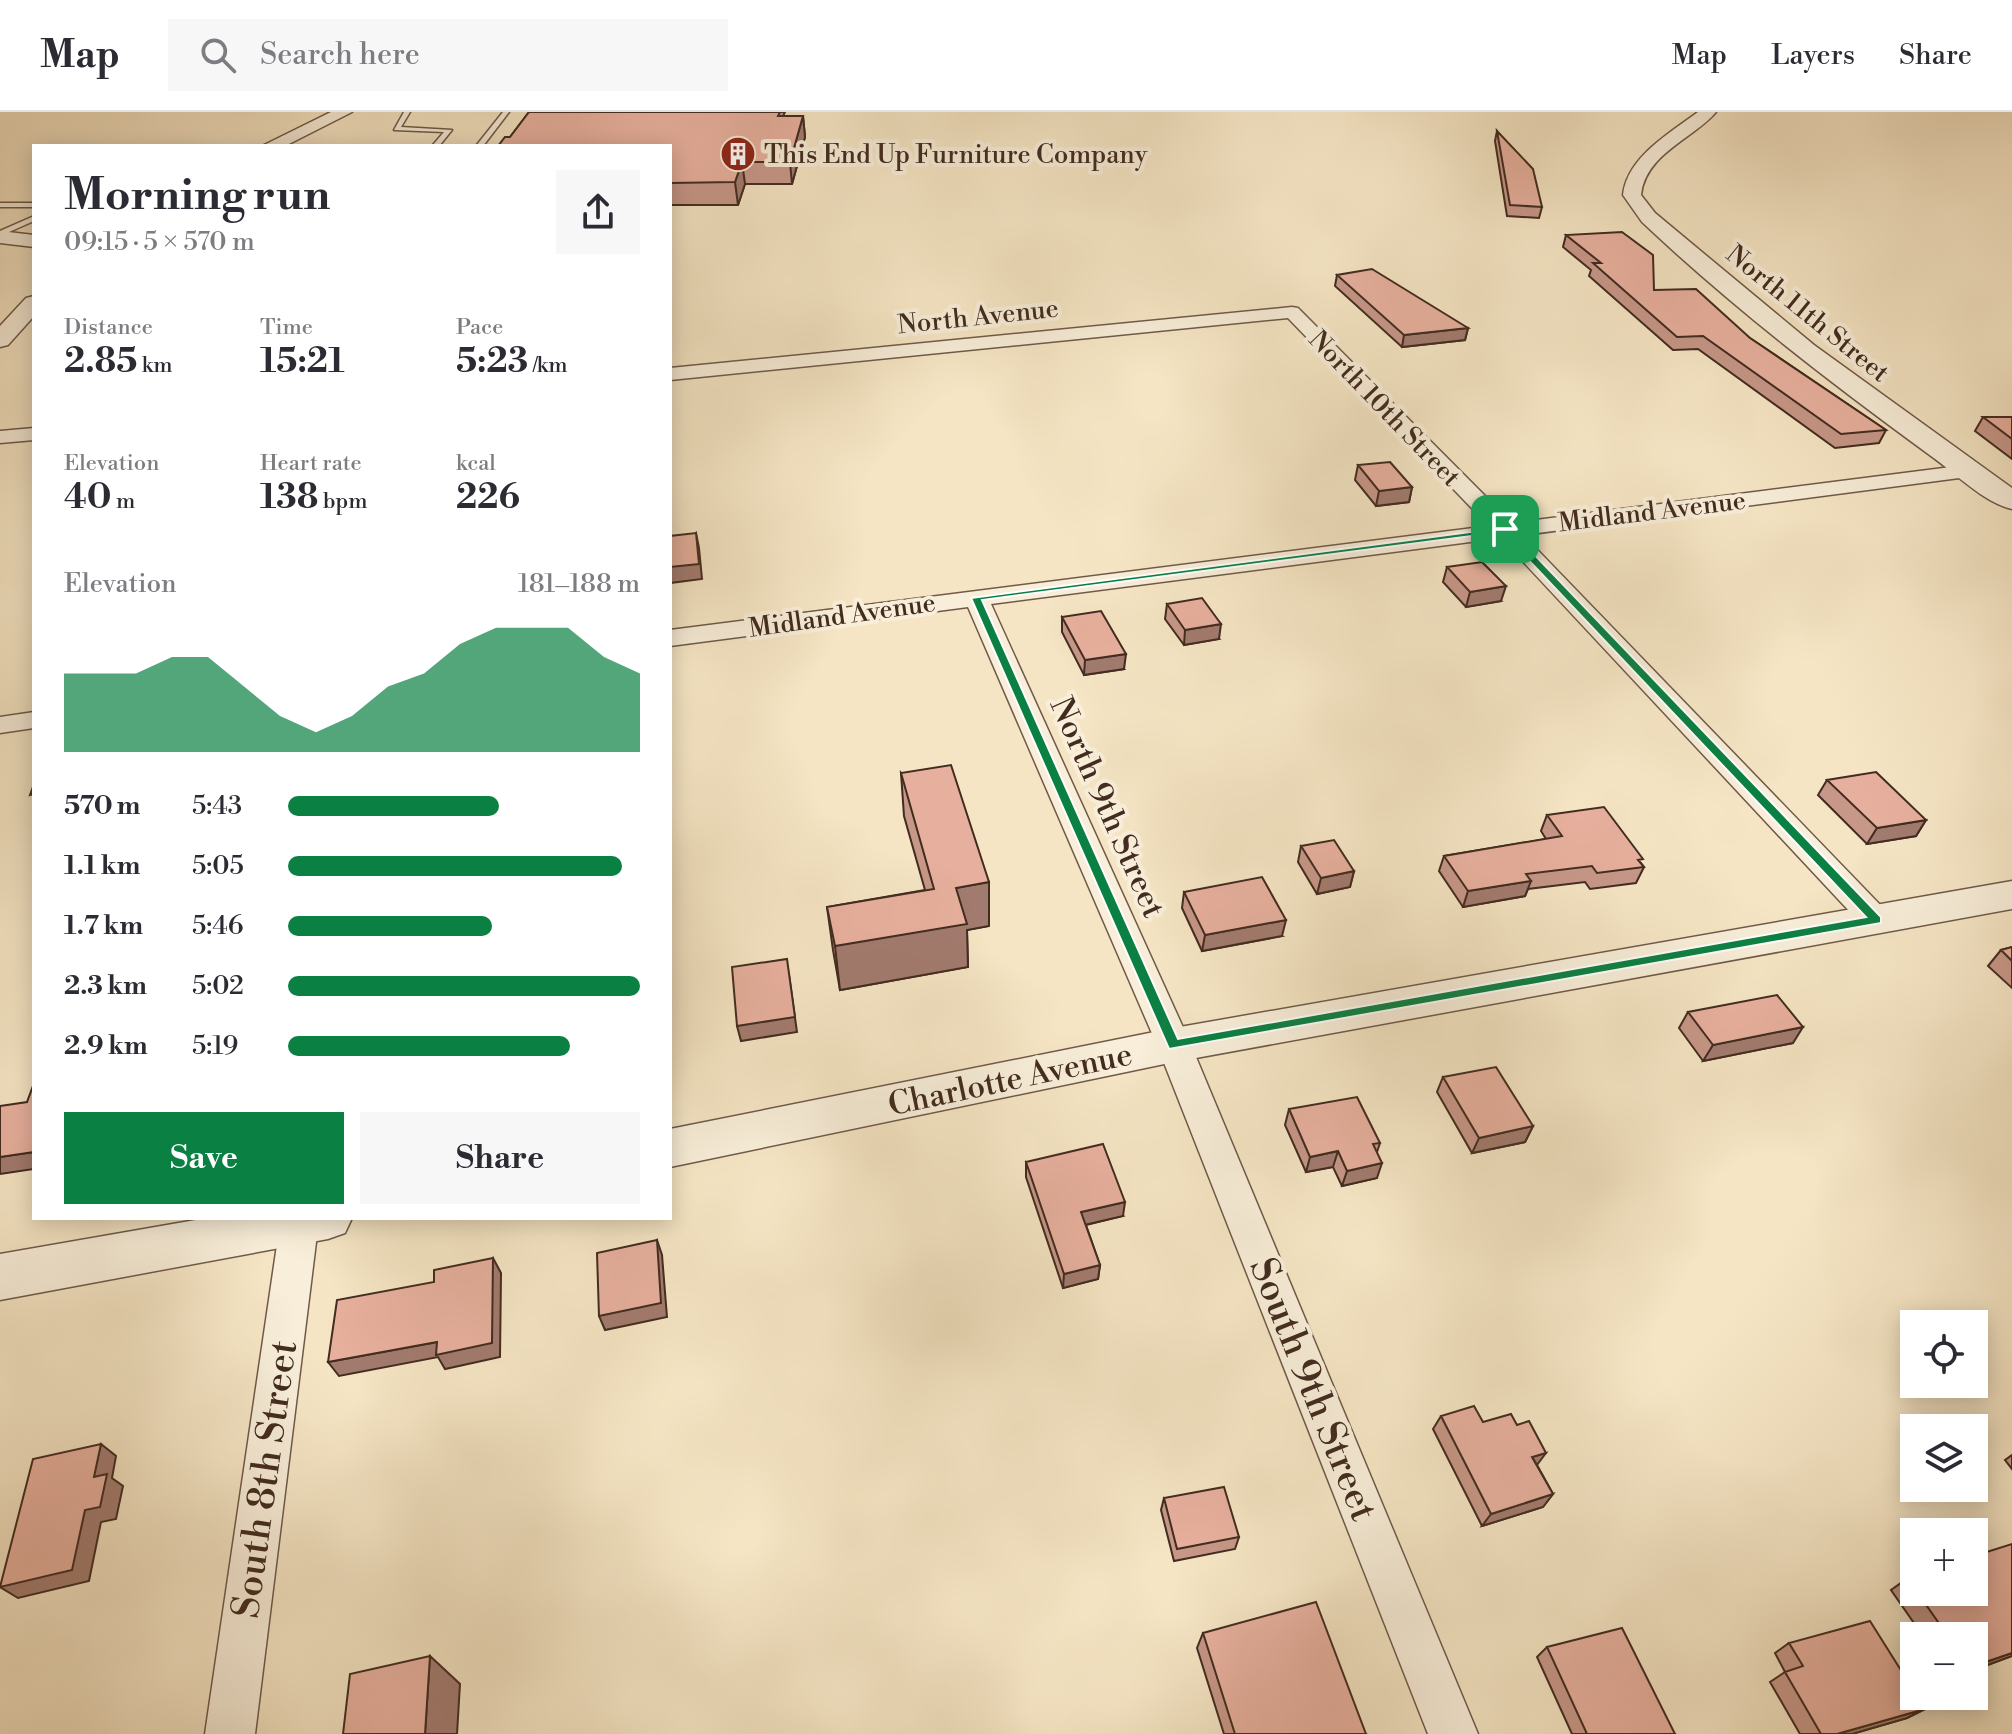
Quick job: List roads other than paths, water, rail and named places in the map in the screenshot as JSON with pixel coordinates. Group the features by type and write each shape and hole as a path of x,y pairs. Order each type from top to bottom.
{"street":[{"path":"275,144 344,112"},
{"name":"North 11th Street","path":"1708,112 1641,167 1633,184 1632,196 1640,208 1685,249 1864,396 2012,501"},
{"path":"3,236 32,239"},
{"path":"0,340 32,305"},
{"name":"North Avenue","path":"672,374 1292,312"},
{"name":"North 10th Street","path":"1292,312 1505,529 1876,920"},
{"path":"0,437 32,434"},
{"name":"Midland Avenue","path":"672,638 1967,471"},
{"name":"North 9th Street","path":"976,598 1174,1045"},
{"path":"0,725 32,720"},
{"name":"Charlotte Avenue","path":"672,1148 1174,1045 2012,895"},
{"name":"South 9th Street","path":"1174,1045 1453,1734"},
{"path":"0,1277 309,1220"},
{"name":"South 8th Street","path":"230,1734 309,1220"}],"lane":[{"path":"407,112 396,129 449,130 437,144"},
{"path":"481,144 506,112"},
{"path":"0,205 7,202 32,205"},
{"path":"3,236 32,219"}],"place":[{"name":"This End Up Furniture Company","path":"738,154"}]}
